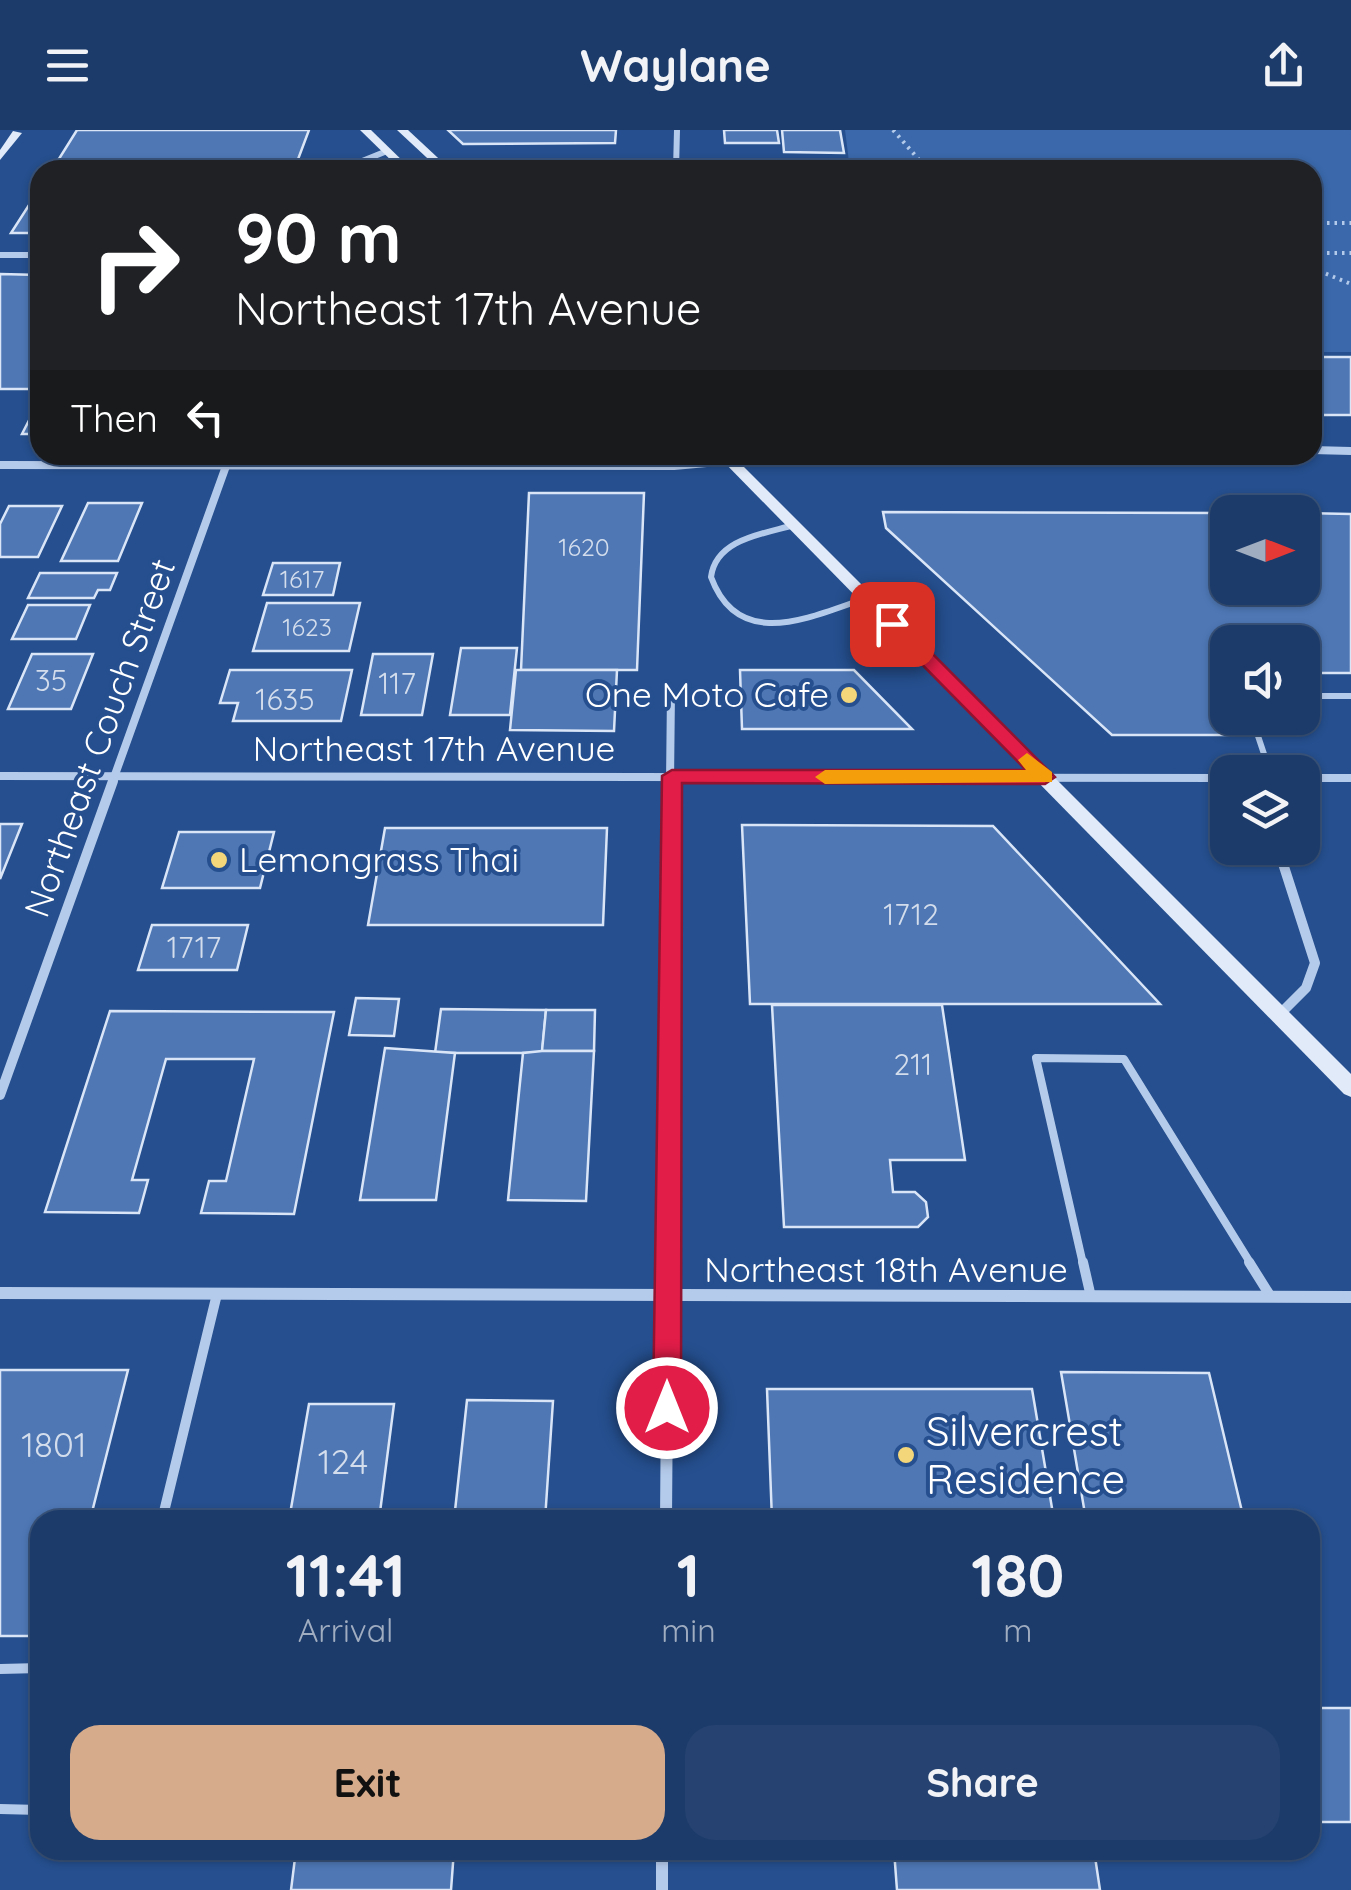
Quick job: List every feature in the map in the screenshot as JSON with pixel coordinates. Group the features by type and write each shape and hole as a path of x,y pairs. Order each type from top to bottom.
{"main road":[{"path":"365,130 397,160"},
{"path":"402,130 435,160"},
{"path":"0,157 19,131"},
{"path":"734,465 1351,1088"}],"street":[{"path":"676,160 677,130"},
{"path":"365,160 388,151"},
{"path":"0,255 30,255"},
{"path":"1322,450 1351,450"},
{"path":"0,465 30,464"},
{"name":"Northeast Couch Street","path":"0,1095 226,465"},
{"path":"600,465 681,465"},
{"path":"666,1510 671,691"},
{"name":"Northeast 17th Avenue","path":"0,776 1210,778"},
{"path":"1320,778 1351,778"},
{"path":"1279,1015 1308,989 1316,971 1315,953 1284,865"},
{"name":"Northeast 18th Avenue","path":"0,1293 1351,1298"},
{"path":"662,1860 662,1890"}],"lane":[{"path":"795,525 725,549 711,561 708,573 715,590 735,615 760,623 781,622 867,598"},
{"path":"1320,696 1351,696"},
{"path":"1091,1298 1036,1058 1124,1059 1270,1298"},
{"path":"164,1510 216,1294"},
{"path":"0,1668 30,1668"},
{"path":"0,1809 30,1810"}],"path":[{"path":"893,130 919,160"},
{"path":"1322,223 1351,223"},
{"path":"1322,254 1351,253"},
{"path":"1322,272 1351,284"}],"shaded area":[{"path":"845,130 1351,130 1351,352 1322,352 1322,160 849,160"}],"building":[{"path":"77,130 309,130 298,160 58,160"},
{"path":"448,130 616,130 615,143 463,144"},
{"path":"724,130 777,130 779,143 725,143"},
{"path":"782,130 840,130 844,153 784,152"},
{"path":"30,204 30,233 11,233"},
{"path":"0,274 30,275 30,389 0,389"},
{"path":"1322,357 1351,357 1351,415 1322,415"},
{"path":"529,493 644,493 637,670 521,670"},
{"path":"88,503 142,503 118,561 61,561"},
{"path":"9,506 62,506 38,557 0,557 0,524"},
{"path":"883,512 1210,513 1210,605 1320,605 1320,513 1351,514 1351,673 1320,673 1320,625 1210,625 1210,735 1112,735 886,528"},
{"path":"273,563 340,563 333,595 263,595"},
{"path":"40,573 117,573 110,590 98,590 94,598 28,598"},
{"path":"267,603 360,603 349,651 253,651"},
{"path":"28,605 90,605 76,639 12,639"},
{"path":"461,648 517,648 510,715 450,715"},
{"path":"32,654 93,654 71,709 8,709"},
{"path":"373,654 433,654 422,715 361,715"},
{"path":"230,670 352,670 341,721 233,721 238,703 220,703"},
{"path":"516,670 617,670 614,731 510,730"},
{"path":"740,670 854,670 912,729 742,729"},
{"path":"0,824 22,824 0,879"},
{"path":"742,825 993,826 1160,1004 750,1004"},
{"path":"385,828 607,828 603,925 368,925"},
{"name":"Lemongrass Thai","path":"179,832 274,832 260,888 162,888"},
{"path":"152,925 248,925 237,970 138,970"},
{"path":"356,998 399,999 394,1036 349,1035"},
{"path":"772,1005 942,1005 965,1160 890,1160 893,1192 915,1192 926,1202 928,1217 918,1227 784,1227"},
{"path":"441,1009 546,1010 542,1053 435,1053"},
{"path":"546,1010 595,1010 594,1051 542,1051"},
{"path":"110,1011 334,1012 294,1214 201,1213 209,1181 226,1181 254,1059 166,1059 132,1180 148,1180 139,1213 45,1212"},
{"path":"385,1048 455,1053 436,1200 360,1200"},
{"path":"594,1051 586,1201 508,1200 523,1053"},
{"path":"0,1370 128,1370 93,1510 30,1510 30,1636 0,1636"},
{"path":"1061,1372 1209,1373 1242,1510 1084,1510"},
{"name":"Silvercrest Residence","path":"767,1389 1032,1389 1052,1510 772,1510"},
{"path":"467,1400 553,1401 546,1510 455,1510"},
{"path":"309,1404 394,1404 380,1510 291,1510"},
{"path":"1320,1708 1351,1708 1351,1822 1320,1822"},
{"path":"295,1860 453,1860 451,1890 291,1890"},
{"path":"895,1860 1096,1860 1100,1890 897,1890"}],"slow traffic":[{"path":"825,777 1045,777 1027,760"}],"place":[{"name":"One Moto Cafe","path":"849,695"},
{"name":"Lemongrass Thai","path":"219,860"},
{"name":"Silvercrest Residence","path":"906,1455"}],"route":[{"path":"667,1408 672,776 1045,777 892,624"}]}
